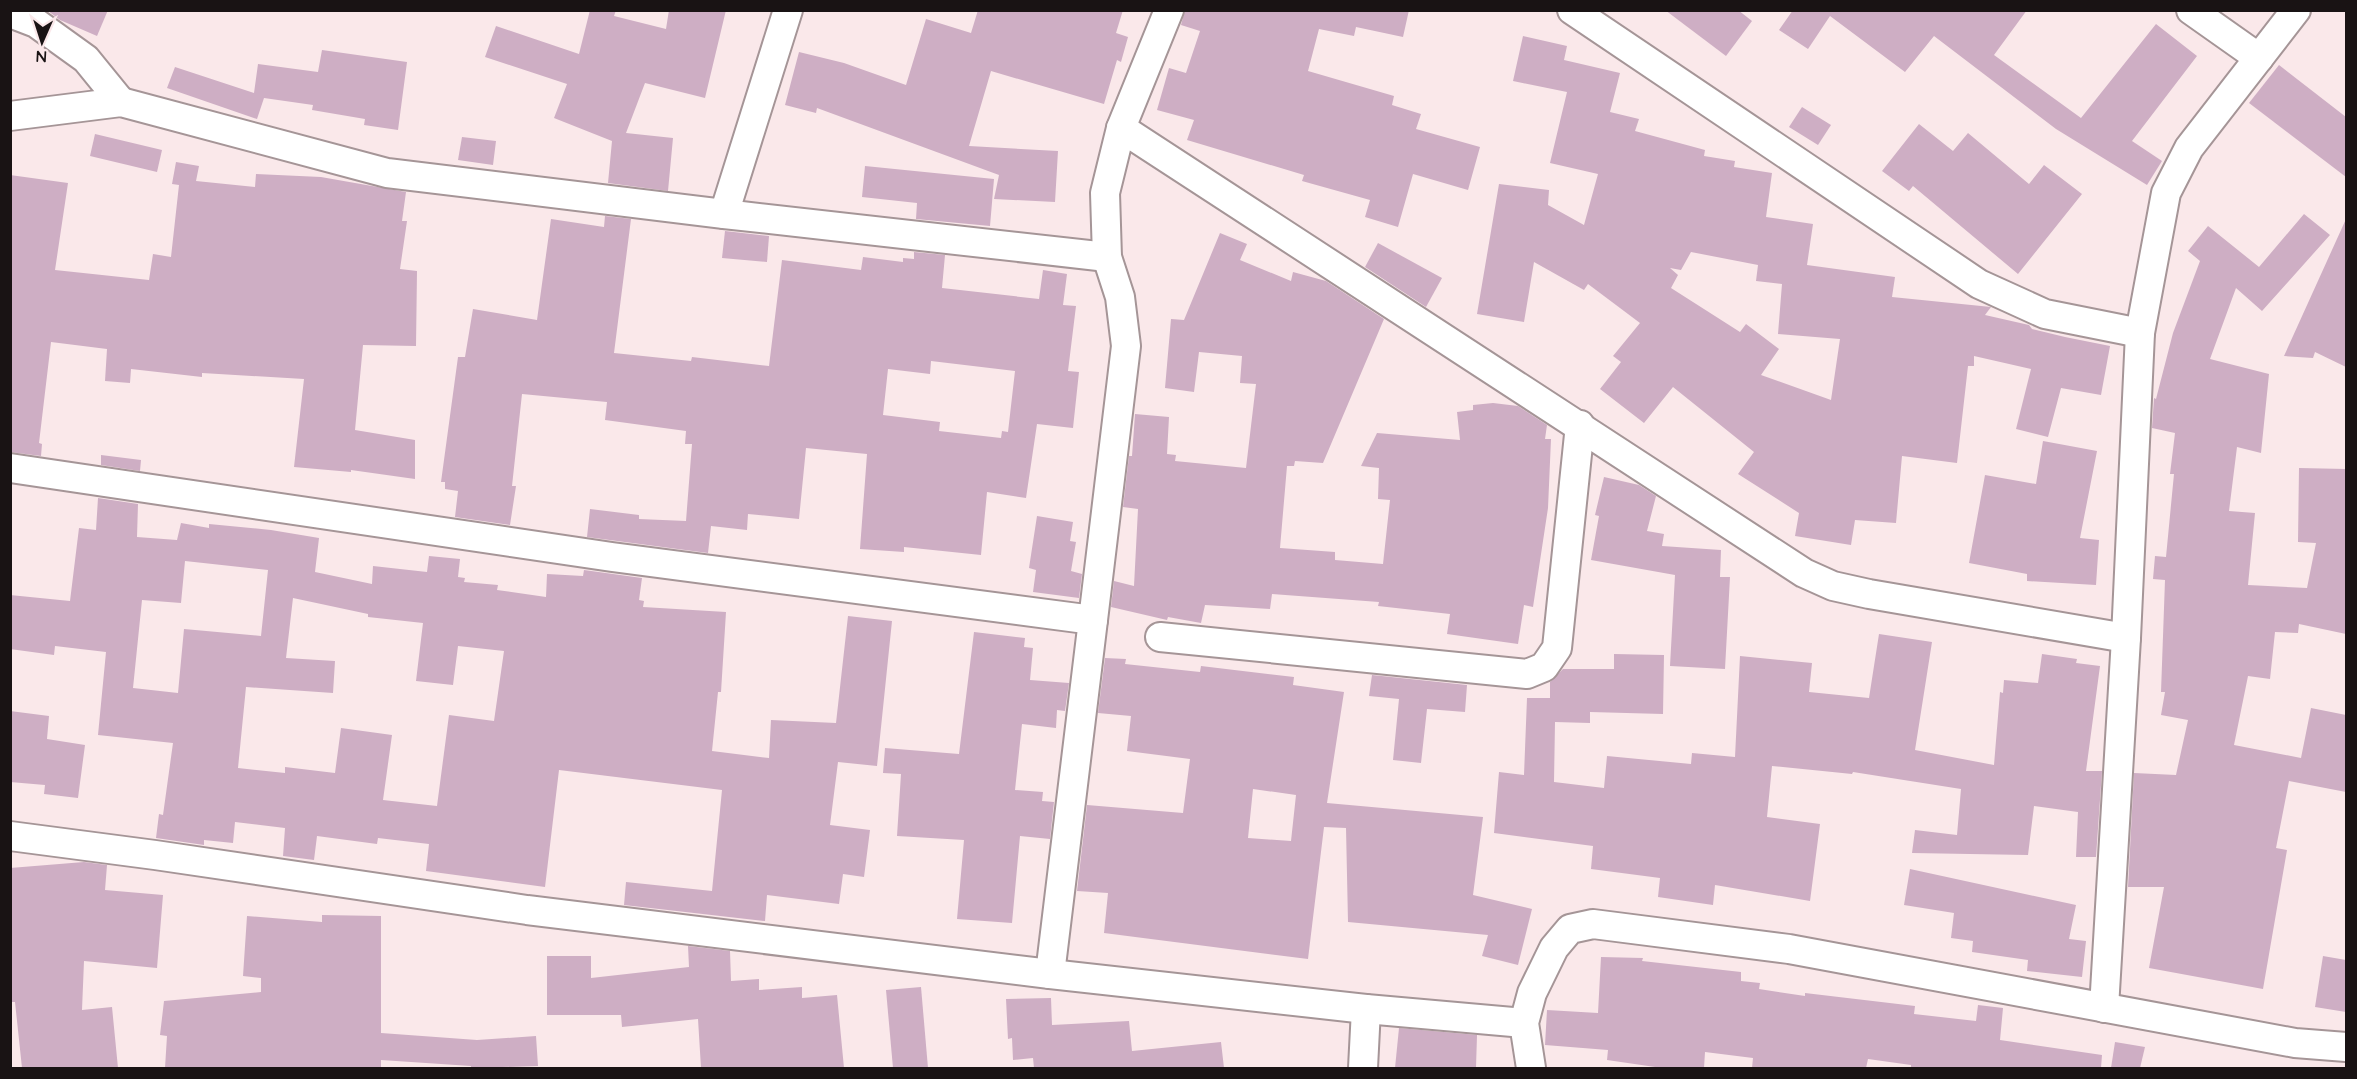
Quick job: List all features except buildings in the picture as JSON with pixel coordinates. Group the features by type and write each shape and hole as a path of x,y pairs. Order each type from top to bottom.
{"street":[{"path":"724,214 788,10"},
{"path":"1050,974 1126,346 1120,297 1107,257 1105,193 1121,128 1169,10"},
{"path":"1572,10 1979,284 2045,314 2140,333"},
{"path":"2191,10 2259,58"},
{"path":"2104,1008 2126,638 2140,333 2166,193 2189,148 2296,10"},
{"path":"10,13 36,23 86,58 121,102"},
{"path":"10,116 121,102 387,173 1107,257"},
{"path":"1121,128 1804,573 1833,586 2126,638"},
{"path":"1160,637 1527,674 1544,667 1557,648 1580,425"},
{"path":"10,468 612,557 1093,620"},
{"path":"10,836 527,909 1050,974 1366,1010 1524,1023"},
{"path":"1531,1068 1524,1023 1532,993 1554,948 1570,929 1593,924 1789,949 2295,1043 2346,1047"},
{"path":"1363,1068 1366,1010"}]}
